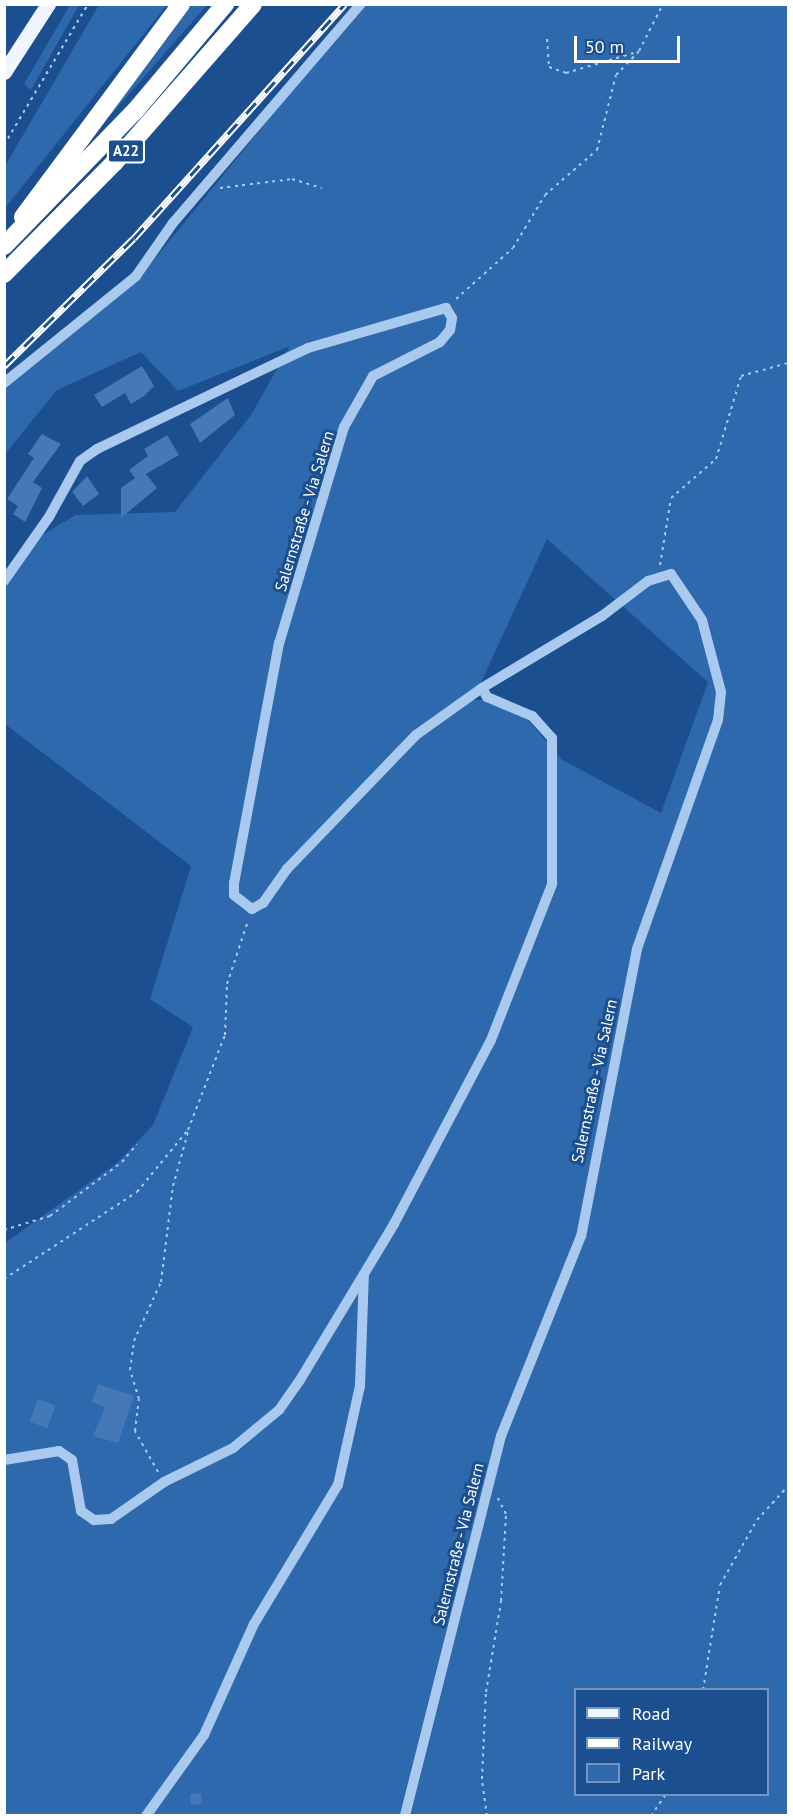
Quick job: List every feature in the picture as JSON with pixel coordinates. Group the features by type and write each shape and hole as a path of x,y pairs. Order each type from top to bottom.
{"highway":[{"path":"4,246 48,179 181,4"},
{"name":"A22","path":"4,246 135,111 225,4"},
{"name":"A22","path":"4,274 114,164 253,4"}],"main road":[{"path":"4,72 48,4"}],"street":[{"path":"4,383 135,276 200,192 361,4"},
{"path":"4,581 80,461 97,449 308,348 438,306 446,308"},
{"name":"Salernstraße - Via Salern","path":"252,909 234,895 234,883 279,643 344,427 373,376 440,342 450,330 452,318 446,308"},
{"path":"252,909 263,903 287,869 416,735 482,688 602,616 660,574"},
{"name":"Salernstraße - Via Salern","path":"405,1815 501,1436 581,1236 637,949 718,720 721,692 702,620 671,574 660,574"},
{"path":"4,1460 59,1451 72,1460 81,1511 94,1520 111,1519 164,1482 233,1448 279,1410 364,1274 491,1040 552,884 552,738 532,716 488,697 482,688"},
{"path":"146,1815 204,1734 254,1624 338,1485 360,1386 364,1274"}],"path":[{"path":"4,145 88,4"},
{"path":"446,308 513,248 545,195 597,150 607,96 616,75 639,51 663,4"},
{"path":"547,39 549,67 566,73 639,51"},
{"path":"200,192 292,179 322,188"},
{"path":"660,574 671,498 716,459 741,375 789,363"},
{"path":"164,1482 135,1431 139,1399 130,1370 134,1341 161,1282 173,1186 188,1130 225,1035 227,984 252,909"},
{"path":"4,1279 137,1192 188,1130"},
{"path":"4,1230 50,1216 122,1162 136,1144"},
{"path":"487,1815 482,1779 486,1692 501,1601 506,1514 490,1479"},
{"path":"703,1688 720,1585 757,1520 789,1486"},
{"path":"651,1815 665,1796"}],"green space":[{"path":"70,5 79,5 31,90 24,84"},
{"path":"99,5 167,5 5,208 5,166"},
{"path":"191,5 207,5 109,117 107,114"},
{"path":"362,5 788,5 788,1815 5,1815 5,1243 117,1163 153,1125 193,1027 150,999 191,866 5,724 5,581 35,539 76,515 175,512 251,415 290,346 178,391 141,352 57,390 5,454 5,387 135,283","holes":["547,539 708,682 661,813 561,759 525,716 492,700 473,700"]}],"building":[{"path":"142,366 154,386 131,404 125,393 102,407 94,395"},
{"path":"228,398 235,415 200,443 190,424"},
{"path":"42,434 61,444 33,482 42,488 25,522 13,514 18,506 7,499 34,458 28,454"},
{"path":"167,435 179,455 146,474 157,488 121,518 121,488 135,478 129,470 148,456 144,449"},
{"path":"87,476 99,494 83,506 72,492"},
{"path":"98,1384 134,1396 118,1443 93,1436 105,1407 92,1402"},
{"path":"38,1399 56,1406 47,1428 29,1421"},
{"path":"201,1793 202,1804 191,1805 190,1794"}],"railway":[{"path":"4,366 134,238 345,4"}]}
